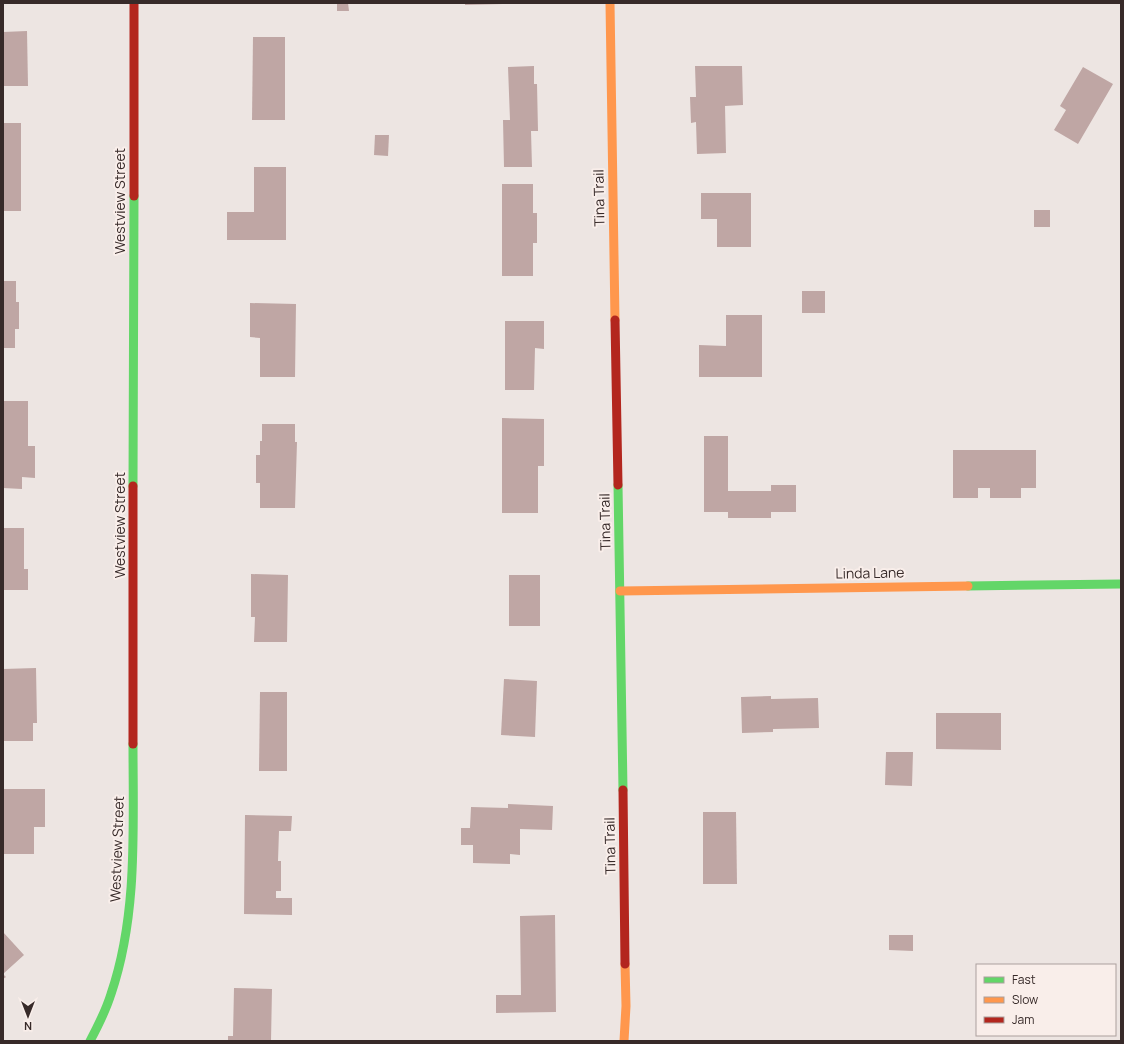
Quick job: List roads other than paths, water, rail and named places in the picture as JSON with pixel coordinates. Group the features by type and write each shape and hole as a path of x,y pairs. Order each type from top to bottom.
{"street":[{"name":"Westview Street","path":"90,1041 102,1018 111,995 124,942 130,902 133,842 134,3"},
{"name":"Tina Trail","path":"610,3 626,1006 624,1041"},
{"name":"Linda Lane","path":"620,591 1121,584"}]}
